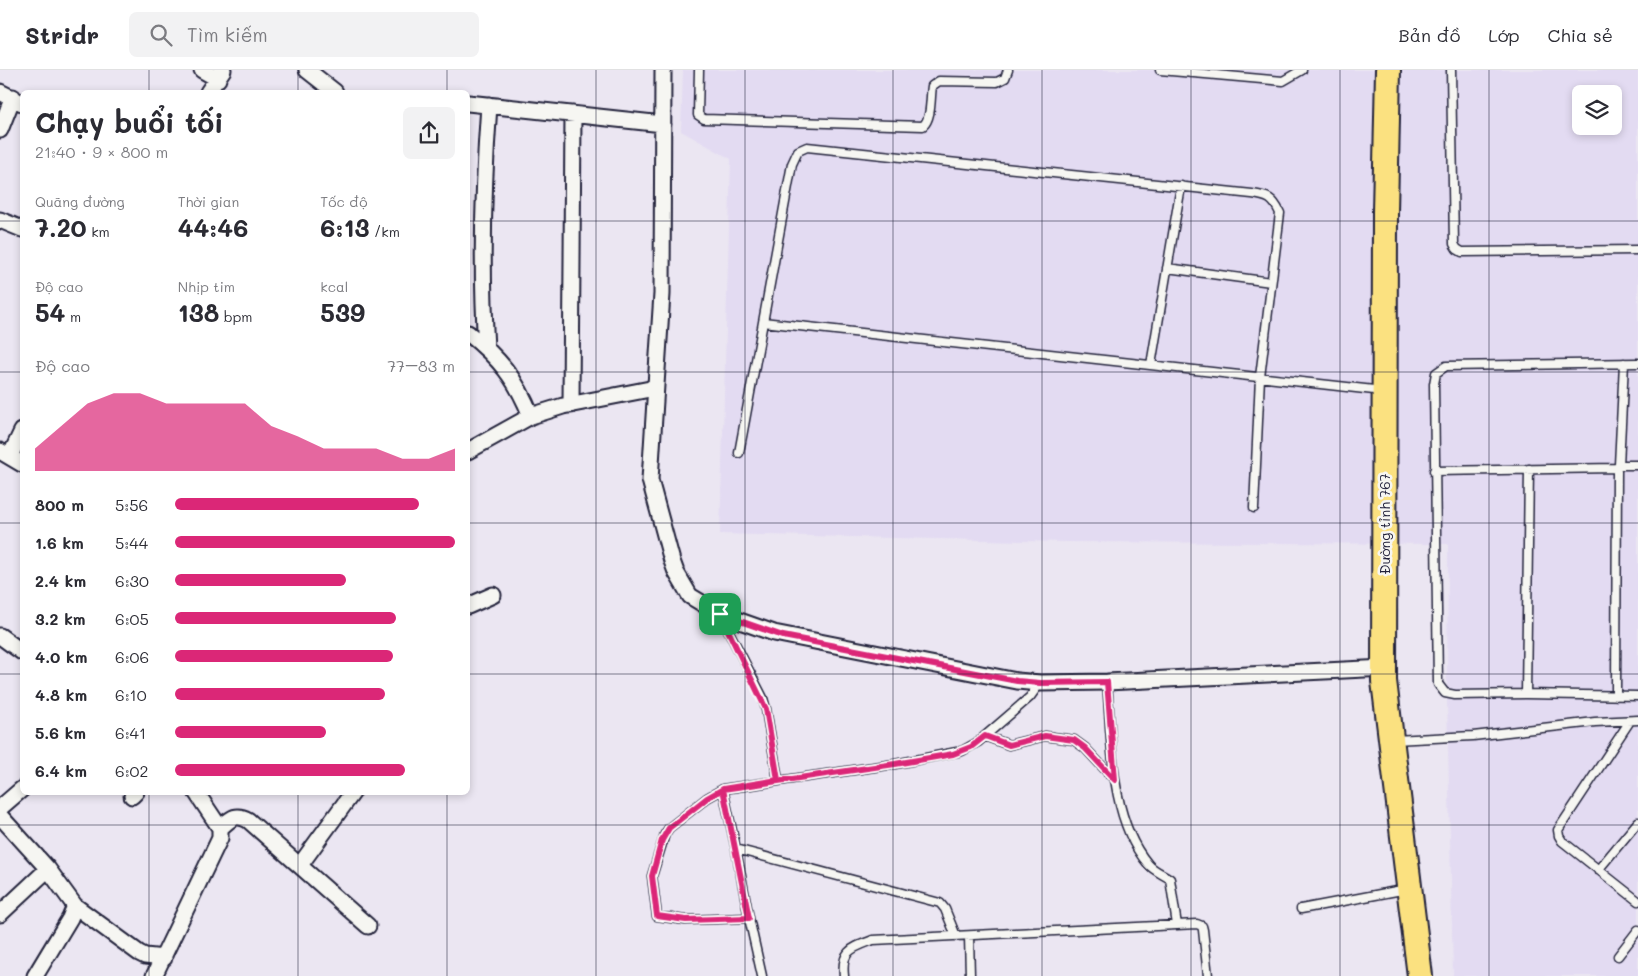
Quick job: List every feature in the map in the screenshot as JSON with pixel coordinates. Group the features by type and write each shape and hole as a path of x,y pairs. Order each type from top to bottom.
{"main road":[{"name":"Đường tỉnh 767","path":"1388,70 1384,212 1384,681 1420,976"}],"street":[{"path":"202,70 220,74 209,90"},
{"path":"307,70 333,90"},
{"path":"663,70 662,294 650,480 672,561 679,578 690,596 720,614 783,636 1017,681 1040,683 1107,682 1384,668"},
{"path":"0,130 12,97"},
{"path":"470,103 663,124"},
{"path":"486,348 482,239 489,105"},
{"path":"571,405 573,114"},
{"path":"0,220 20,228"},
{"path":"470,335 507,370 519,388 532,416"},
{"path":"470,451 532,416 571,405 650,389 656,385"},
{"path":"11,457 20,436"},
{"path":"470,605 493,595"},
{"path":"0,636 20,651"},
{"path":"0,808 20,791"},
{"path":"0,816 48,869 75,906 162,970 220,838 220,828 198,795"},
{"path":"300,866 352,795"},
{"path":"220,828 233,817 241,816 248,820 368,926"},
{"path":"0,914 48,869"},
{"path":"36,976 75,906"}],"lane":[{"path":"699,70 697,109 698,115 704,120 923,126 926,124 928,116 932,86 936,82 997,82 1005,78 1008,70"},
{"path":"1160,70 1283,81 1302,70"},
{"path":"1451,70 1454,244 1457,249 1462,252 1638,250"},
{"path":"739,453 792,164 798,151 807,147 1266,195 1275,203 1280,213 1260,378 1254,508"},
{"path":"1151,365 1181,186"},
{"path":"1167,268 1271,282"},
{"path":"763,322 1385,391"},
{"path":"1616,696 1618,466 1624,363"},
{"path":"1638,363 1446,366 1436,373 1434,384 1438,684 1444,693 1455,695 1638,696"},
{"path":"1434,471 1638,465"},
{"path":"1526,694 1528,469"},
{"path":"720,614 766,709 778,780"},
{"path":"1107,682 1118,801 1134,845 1151,867 1170,879 1177,925"},
{"path":"749,918 686,920 657,916 652,876 665,834 669,828 707,798 723,789 895,764 953,754 971,747 1030,697 1040,683"},
{"path":"1392,740 1473,736 1595,722 1634,721"},
{"path":"1634,721 1558,830 1562,841 1638,901"},
{"path":"985,736 1009,745 1045,736 1074,740 1085,748 1115,780"},
{"path":"723,789 762,976"},
{"path":"1598,870 1638,822"},
{"path":"736,849 940,903 945,909 956,936"},
{"path":"1301,909 1409,888"},
{"path":"844,976 844,957 851,948 873,940 1197,924 1202,926 1208,976"},
{"path":"1618,956 1638,930"},
{"path":"969,936 970,976"}],"shaded area":[{"path":"683,70 1638,70 1638,976 1453,976 1447,697 1448,544 1066,542 720,534 731,159 681,131"}],"route":[{"path":"720,614 766,709 778,780 723,789 707,798 669,828 662,840 652,876 657,916 686,920 749,918 723,789 825,775 953,754 971,747 985,736 1009,745 1040,736 1074,740 1080,743 1115,780 1107,682 1040,683 1017,681 783,636 720,614"}]}
